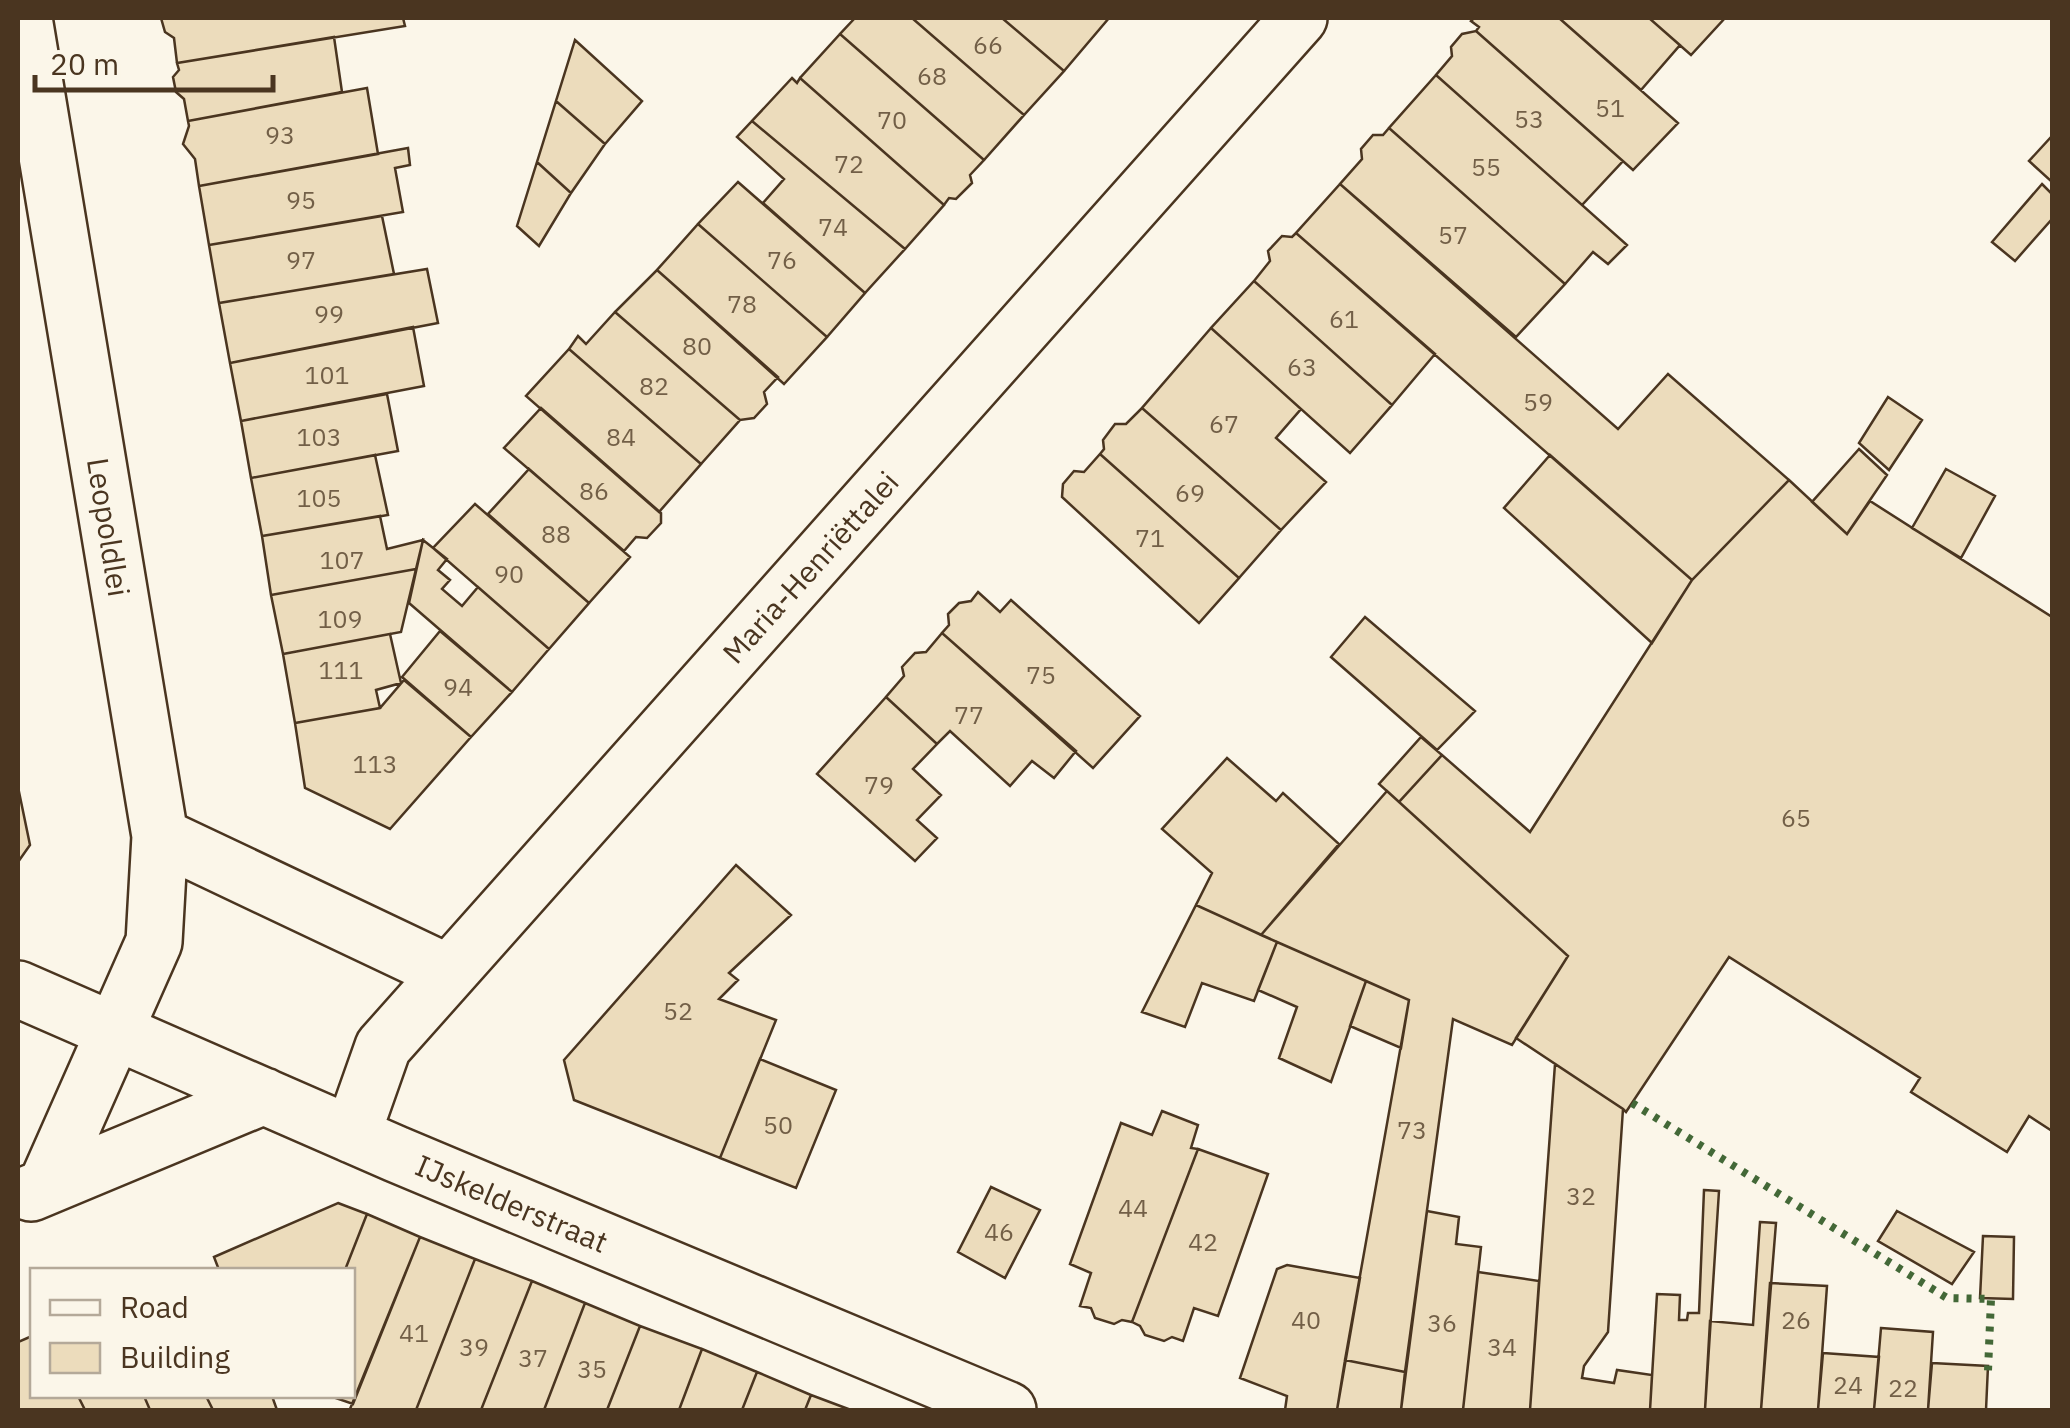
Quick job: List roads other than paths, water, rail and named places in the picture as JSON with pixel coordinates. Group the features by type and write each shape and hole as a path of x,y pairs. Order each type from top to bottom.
{"street":[{"name":"Leopoldlei","path":"24,18 160,836 154,942 115,1032 32,1192"},
{"name":"Maria-Henriëttalei","path":"352,1135 382,1048 1298,18"},
{"path":"160,836 449,973"},
{"name":"IJskelderstraat","path":"18,988 352,1135 1008,1410"},
{"path":"32,1192 264,1096"}]}
